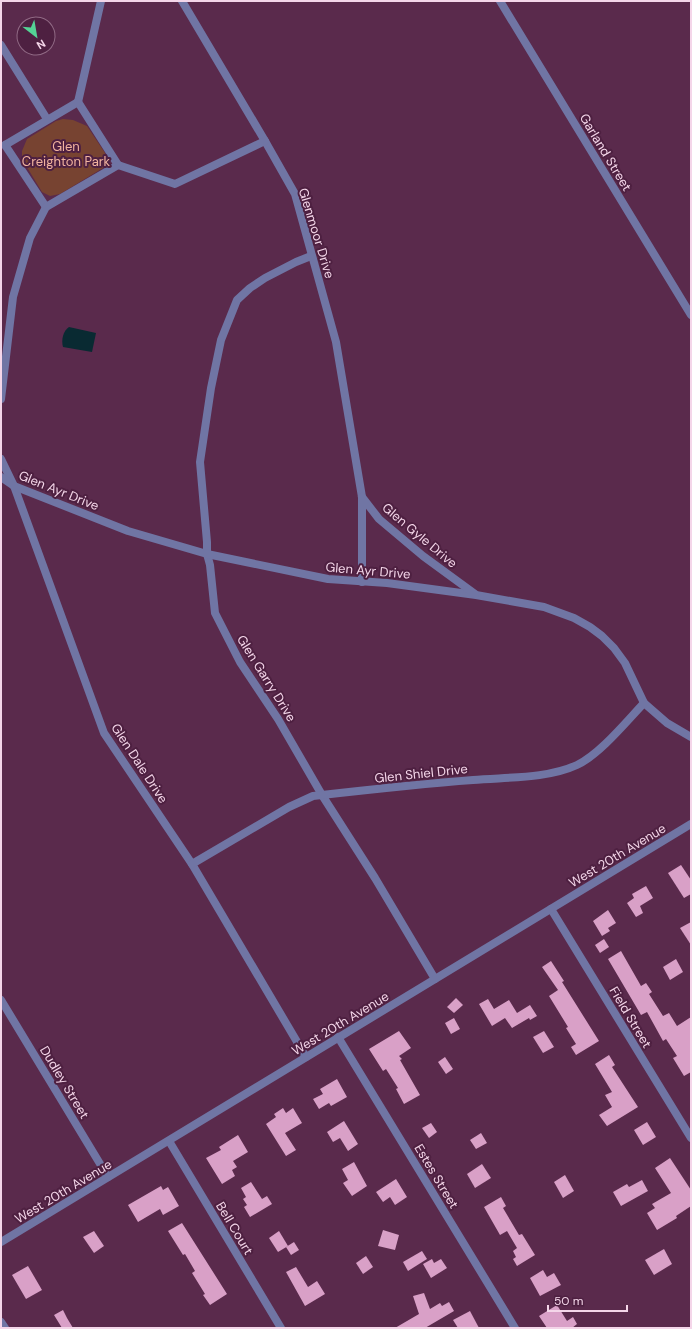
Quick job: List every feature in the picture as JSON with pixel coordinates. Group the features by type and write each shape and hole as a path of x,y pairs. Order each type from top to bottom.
{"street":[{"path":"101,1 78,102 118,165 175,184 265,141"},
{"name":"Glenmoor Drive","path":"182,1 295,194 336,342 362,497"},
{"name":"Garland Street","path":"500,1 691,315"},
{"path":"1,45 47,119"},
{"path":"46,207 3,144 78,102"},
{"path":"1,399 13,297 30,238 46,207 118,165"},
{"name":"Glen Garry Drive","path":"311,256 271,274 250,288 237,300 221,340 211,388 200,462 207,554 210,565 215,613 240,662 278,719 322,795 375,878 435,979"},
{"name":"Glen Dale Drive","path":"1,458 14,486 104,733 192,864 306,1057"},
{"name":"Glen Ayr Drive","path":"1,477 14,486 128,531 207,554 328,579 387,583 476,595 544,607 574,618 602,636 625,663 644,703 667,723 691,737"},
{"name":"Glen Gyle Drive","path":"362,497 362,582"},
{"name":"Glen Gyle Drive","path":"362,497 379,519 423,556 476,595"},
{"name":"Glen Shiel Drive","path":"192,864 289,807 312,796 534,775 565,769 579,764 594,753 644,703"},
{"name":"West 20th Avenue","path":"1,1242 691,824"},
{"name":"Field Street","path":"551,909 691,1138"},
{"name":"Dudley Street","path":"1,1000 108,1177"},
{"name":"Estes Street","path":"338,1037 515,1328"},
{"name":"Bell Court","path":"169,1141 281,1328"},
{"path":"1,1322 5,1328"}],"green space":[{"name":"Glen Creighton Park","path":"63,119 73,120 87,126 105,153 106,163 103,168 60,194 50,196 42,192 22,159 22,151 27,139 56,121"}],"water":[{"path":"69,327 96,333 92,352 63,347 63,336"}],"building":[{"path":"681,865 691,880 691,894 684,898 668,873"},
{"path":"646,886 653,898 640,906 643,913 636,917 627,903 634,898 632,894"},
{"path":"608,910 616,923 608,928 610,931 602,936 593,921"},
{"path":"691,922 691,945 680,928"},
{"path":"604,939 609,947 600,953 595,945"},
{"path":"621,951 641,986 646,983 652,992 649,994 663,1016 669,1013 677,1026 691,1017 691,1072 684,1076 673,1058 677,1056 666,1039 663,1041 647,1012 641,1015 608,959"},
{"path":"676,959 683,972 670,980 663,967"},
{"path":"551,961 564,981 562,982 599,1041 576,1055 571,1047 576,1044 566,1028 568,1027 549,996 558,990 542,967"},
{"path":"456,998 463,1005 454,1013 447,1007"},
{"path":"488,999 494,1009 509,1000 517,1013 530,1005 537,1016 530,1020 529,1018 512,1028 505,1018 492,1026 479,1004"},
{"path":"454,1018 460,1029 451,1034 445,1023"},
{"path":"399,1031 411,1048 399,1056 402,1059 400,1060 420,1095 404,1104 396,1089 398,1088 386,1069 383,1071 369,1049"},
{"path":"544,1031 554,1047 543,1053 533,1037"},
{"path":"609,1055 615,1065 612,1067 638,1107 607,1126 599,1115 612,1107 605,1095 612,1092 595,1064"},
{"path":"445,1057 453,1069 446,1074 438,1062"},
{"path":"337,1079 347,1097 331,1106 329,1103 319,1109 313,1099 323,1094 320,1089"},
{"path":"283,1108 286,1113 293,1108 302,1123 285,1133 296,1150 286,1156 266,1124 276,1117 274,1114"},
{"path":"344,1121 358,1144 348,1151 340,1138 333,1142 327,1132"},
{"path":"647,1122 656,1137 643,1145 634,1130"},
{"path":"431,1123 437,1132 429,1138 422,1128"},
{"path":"481,1133 487,1143 476,1149 470,1140"},
{"path":"238,1135 248,1152 233,1161 237,1167 232,1170 235,1176 222,1184 206,1158 221,1150 219,1147"},
{"path":"670,1158 691,1190 691,1206 676,1216 677,1218 657,1230 647,1213 655,1208 652,1204 671,1193 655,1168"},
{"path":"354,1162 367,1186 352,1196 343,1183 348,1180 342,1169"},
{"path":"482,1164 491,1178 475,1188 467,1174"},
{"path":"565,1175 574,1191 563,1198 554,1182"},
{"path":"396,1179 407,1197 395,1205 390,1197 383,1202 376,1192"},
{"path":"642,1180 648,1191 621,1206 613,1192 627,1184 629,1187"},
{"path":"251,1182 262,1199 267,1196 272,1204 250,1217 244,1207 247,1205 243,1199 246,1197 241,1188"},
{"path":"161,1186 163,1190 168,1187 179,1206 163,1215 160,1209 138,1222 128,1205"},
{"path":"501,1197 506,1206 503,1208 519,1235 522,1234 535,1255 517,1266 513,1259 516,1257 513,1251 517,1248 507,1231 500,1235 484,1207"},
{"path":"182,1223 227,1294 210,1305 192,1273 195,1271 185,1254 183,1255 168,1231"},
{"path":"383,1230 399,1235 395,1250 378,1246"},
{"path":"94,1231 104,1246 94,1253 83,1237"},
{"path":"279,1231 288,1246 278,1252 269,1238"},
{"path":"294,1242 299,1250 291,1255 286,1247"},
{"path":"664,1249 672,1264 654,1275 645,1260"},
{"path":"422,1251 427,1259 408,1271 403,1262"},
{"path":"366,1256 373,1267 363,1274 356,1263"},
{"path":"432,1259 434,1263 441,1259 447,1268 431,1278 423,1264"},
{"path":"28,1266 42,1290 26,1299 12,1275"},
{"path":"296,1267 308,1287 317,1281 325,1294 305,1306 286,1272"},
{"path":"543,1270 547,1277 554,1273 561,1285 540,1296 530,1278"},
{"path":"424,1293 430,1309 440,1303 442,1306 449,1302 454,1311 425,1328 395,1328 419,1314 413,1296"},
{"path":"557,1305 567,1321 573,1317 577,1324 572,1328 547,1328 539,1316"},
{"path":"63,1310 73,1328 62,1328 54,1315"},
{"path":"470,1311 479,1328 458,1328 453,1320"}]}
